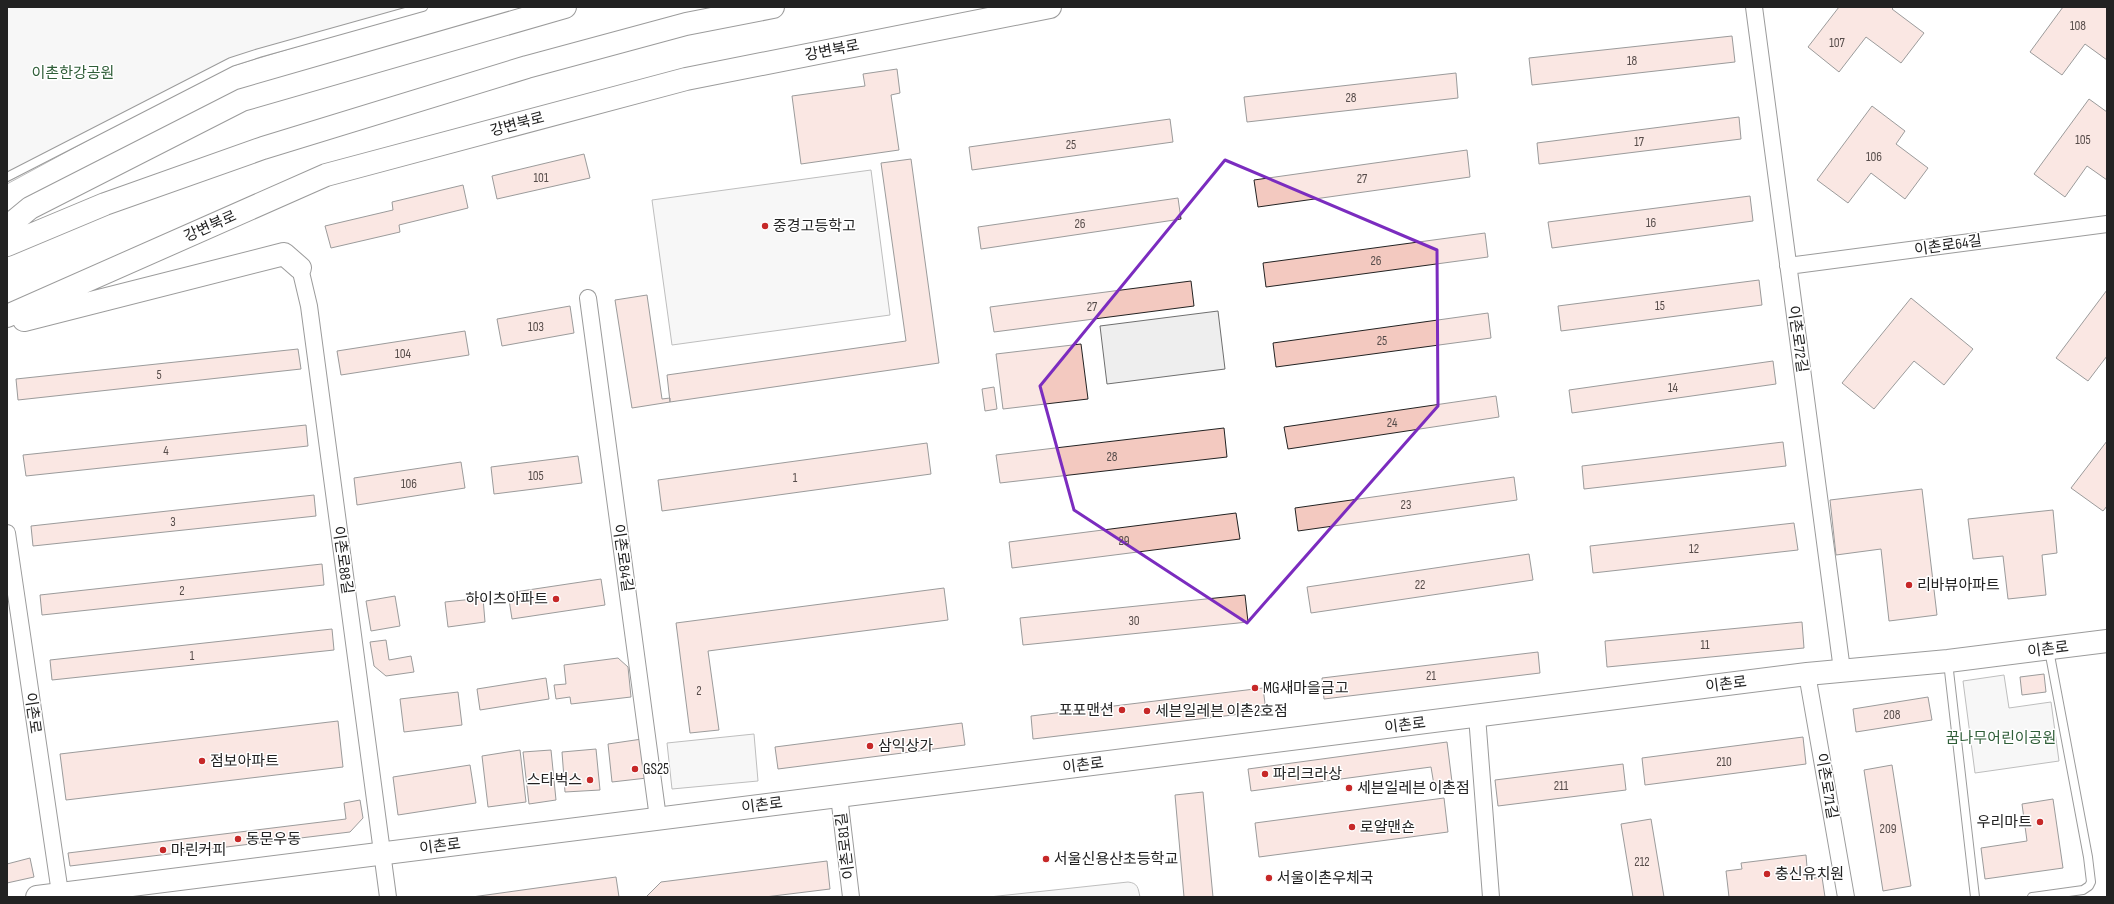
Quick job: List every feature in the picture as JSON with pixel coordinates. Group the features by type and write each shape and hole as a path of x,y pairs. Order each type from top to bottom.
{"main road":[{"path":"7,227 30,208 242,100 565,7"},
{"path":"7,245 104,204 263,148 527,67 686,24 773,7"},
{"name":"강변북로","path":"7,316 326,175 686,80 1050,7"},
{"path":"7,324 284,254 300,268"},
{"name":"이촌로","path":"36,897 60,893 139,890 382,853 658,818 1807,674 1948,661 2048,650 2107,641"}],"street":[{"name":"이촌로72길","path":"1754,7 1842,670"},
{"name":"이촌로64길","path":"1788,266 2107,224"},
{"name":"이촌로88길","path":"300,268 309,306 388,897"},
{"name":"이촌로84길","path":"588,298 658,818"},
{"name":"이촌로","path":"7,533 60,893"},
{"name":"이촌로71길","path":"1807,674 1846,897"},
{"path":"1477,716 1490,897"},
{"name":"이촌로81길","path":"839,796 851,897"}],"lane":[{"path":"7,177 231,62 423,7"},
{"path":"2032,897 2083,890 2089,886 2091,882 2088,857 2048,650"},
{"path":"1948,661 1975,897"}],"highlighted area":[{"path":"1225,160 1437,250 1438,406 1247,623 1074,510 1040,386"}],"green space":[{"name":"이촌한강공원","path":"7,7 428,7 216,71 7,184"},
{"path":"871,170 890,315 672,345 652,200"},
{"path":"1218,311 1225,369 1107,384 1100,326"},
{"name":"꿈나무어린이공원","path":"2004,675 2009,708 2051,702 2059,761 1975,773 1963,681"},
{"path":"754,734 758,781 672,789 667,743"},
{"path":"1128,882 1136,885 1140,897 989,897"}],"building":[{"path":"1839,7 1894,7 1892,9 1924,33 1901,63 1866,37 1839,72 1808,47"},
{"path":"2063,7 2107,7 2107,60 2085,44 2062,75 2030,52"},
{"path":"1732,36 1735,62 1532,85 1529,58"},
{"path":"897,69 900,93 891,95 899,150 801,164 792,96 865,86 863,74"},
{"path":"1456,73 1458,98 1247,122 1244,97"},
{"path":"2089,99 2107,112 2107,180 2087,166 2065,197 2034,174"},
{"path":"1872,106 1905,131 1896,144 1928,168 1905,199 1871,173 1848,203 1817,180"},
{"path":"1739,117 1741,139 1539,164 1537,143"},
{"path":"1170,119 1173,142 972,170 969,147"},
{"path":"1467,150 1470,177 1258,207 1254,180"},
{"path":"584,154 590,178 497,199 492,176"},
{"path":"911,159 939,363 670,402 667,375 906,341 881,163"},
{"path":"463,185 468,208 399,225 400,232 331,248 325,226 393,210 392,202"},
{"path":"1750,196 1753,221 1552,248 1548,222"},
{"path":"1178,198 1181,219 981,249 978,227"},
{"path":"1485,233 1488,257 1266,287 1263,263"},
{"path":"1759,280 1762,305 1561,331 1558,306"},
{"path":"1191,281 1194,306 994,332 990,307"},
{"path":"2107,290 2107,356 2088,381 2056,358"},
{"path":"647,295 662,399 670,398 670,402 632,408 615,300"},
{"path":"1911,298 1973,349 1944,385 1914,361 1874,409 1842,383"},
{"path":"570,306 574,333 502,346 497,319"},
{"path":"1488,313 1491,338 1276,367 1273,343"},
{"path":"465,331 469,355 341,375 337,351"},
{"path":"1081,344 1088,399 1003,409 996,354"},
{"path":"298,349 301,369 18,400 16,379"},
{"path":"1773,361 1776,384 1572,413 1569,390"},
{"path":"994,387 997,409 985,411 982,389"},
{"path":"1496,396 1499,417 1288,449 1284,427"},
{"path":"306,425 308,446 26,476 23,455"},
{"path":"1224,428 1227,457 1000,483 996,455"},
{"path":"2107,441 2107,506 2103,511 2071,488"},
{"path":"1783,442 1786,466 1584,489 1582,466"},
{"path":"927,443 931,474 662,511 658,480"},
{"path":"578,456 582,483 494,494 491,467"},
{"path":"461,462 465,488 357,505 354,478"},
{"path":"1514,477 1517,500 1298,531 1295,508"},
{"name":"리바뷰아파트","path":"1922,489 1937,615 1889,621 1881,549 1836,555 1830,500"},
{"path":"314,495 316,516 33,546 31,526"},
{"path":"2053,510 2057,553 2042,555 2046,595 2008,599 2003,556 1973,559 1968,519"},
{"path":"1236,513 1240,539 1012,568 1009,542"},
{"path":"1794,523 1798,550 1593,573 1590,546"},
{"path":"1529,554 1533,580 1311,613 1307,587"},
{"path":"322,564 324,585 42,615 40,595"},
{"name":"하이츠아파트","path":"601,579 605,605 512,619 508,593"},
{"path":"944,588 948,620 708,651 719,730 690,733 676,623"},
{"path":"1245,595 1248,622 1023,645 1020,618"},
{"path":"395,596 400,626 371,631 366,601"},
{"name":"하이츠아파트","path":"483,598 485,622 448,627 445,602"},
{"path":"1802,622 1804,648 1607,667 1605,641"},
{"path":"332,629 334,650 52,680 50,660"},
{"path":"386,640 389,660 411,656 414,672 386,676 374,666 370,642"},
{"path":"1538,652 1540,673 1324,699 1322,678"},
{"path":"618,658 628,667 631,697 571,704 570,697 556,699 554,685 566,684 564,665"},
{"path":"2044,674 2046,692 2022,695 2020,677"},
{"path":"546,678 549,699 480,710 477,689"},
{"path":"1263,688 1266,711 1033,739 1031,716"},
{"path":"458,692 462,725 404,732 400,699"},
{"path":"1928,697 1932,720 1856,732 1853,709"},
{"name":"점보아파트","path":"338,721 343,767 66,800 60,754"},
{"name":"삼익상가","path":"962,723 965,745 778,769 775,747"},
{"path":"1803,737 1806,764 1645,785 1642,758"},
{"path":"642,739 647,778 612,782 608,744"},
{"path":"1447,742 1452,782 1434,785 1431,767 1251,791 1248,769"},
{"path":"596,749 600,790 565,792 562,752"},
{"path":"520,750 526,802 488,807 482,756"},
{"path":"551,750 556,800 529,804 523,752"},
{"path":"1623,764 1626,790 1498,806 1495,780"},
{"path":"470,765 476,803 398,815 393,777"},
{"path":"1892,765 1911,886 1883,891 1864,770"},
{"path":"1203,792 1213,897 1184,897 1175,795"},
{"name":"로얄맨숀","path":"1444,798 1448,832 1259,857 1255,823"},
{"name":"우리마트","path":"2053,799 2063,868 1985,879 1981,848 2027,841 2022,804"},
{"path":"360,800 363,818 350,832 70,866 68,853 346,819 344,803"},
{"path":"1651,819 1664,897 1633,897 1621,824"},
{"name":"충신유치원","path":"1806,855 1808,879 1822,877 1825,897 1729,897 1726,871 1742,869 1741,863"},
{"path":"30,858 34,877 7,883 7,864"},
{"path":"827,861 830,889 765,897 646,897 661,882"},
{"path":"616,877 619,897 472,897"}],"place":[{"name":"중경고등학고","path":"765,226"},
{"name":"리바뷰아파트","path":"1909,585"},
{"name":"하이츠아파트","path":"556,599"},
{"name":"MG새마을금고","path":"1255,688"},
{"name":"포포맨션","path":"1122,710"},
{"name":"세븐일레븐 이촌2호점","path":"1147,711"},
{"name":"삼익상가","path":"870,746"},
{"name":"점보아파트","path":"202,761"},
{"name":"GS25","path":"635,769"},
{"name":"파리크라상","path":"1265,774"},
{"name":"스타벅스","path":"590,780"},
{"name":"세븐일레븐 이촌점","path":"1349,788"},
{"name":"우리마트","path":"2040,822"},
{"name":"로얄맨숀","path":"1352,827"},
{"name":"동문우동","path":"238,839"},
{"name":"마린커피","path":"163,850"},
{"name":"서울신용산초등학교","path":"1046,859"},
{"name":"충신유치원","path":"1767,874"},
{"name":"서울이촌우체국","path":"1269,878"}]}
